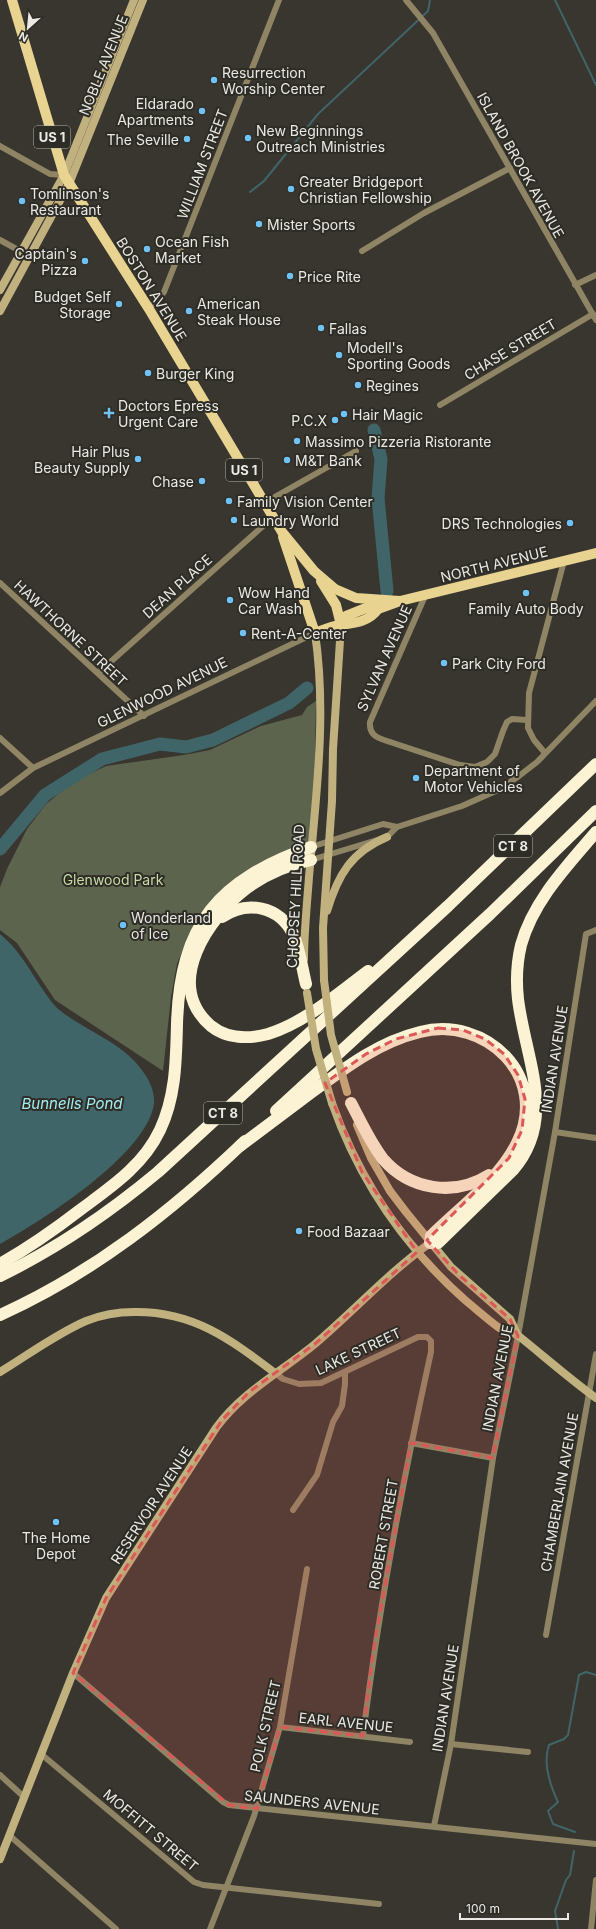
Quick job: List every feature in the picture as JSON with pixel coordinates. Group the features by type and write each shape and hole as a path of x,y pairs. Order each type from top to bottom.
{"highway":[{"name":"CT 8","path":"0,1276 73,1235 138,1189 428,925 596,764"},
{"name":"CT 8","path":"0,1315 59,1285 123,1245 182,1199 490,914 596,811"},
{"path":"240,1146 366,1054 396,1039 426,1030 444,1028 463,1030 485,1039 500,1050 515,1070 523,1087 525,1112 522,1130 512,1152 489,1181 431,1236 430,1243 438,1243 508,1175 522,1159 532,1140 536,1126 537,1104 518,999 517,976 520,952 526,929 540,902 596,832"},
{"path":"0,1264 41,1239 108,1190 127,1174 146,1154 162,1127 172,1098 181,978 187,953 197,931 221,898 242,880 266,865 311,847"},
{"path":"310,860 270,873 247,888 228,905 205,935 194,956 190,971 191,992 195,1005 203,1018 218,1031 230,1036 249,1037 279,1030 310,1013 428,925"},
{"path":"205,935 217,921 232,911 250,907 270,911 282,920 292,932 298,947 306,989"},
{"path":"348,1098 373,1144 384,1159 402,1175 426,1186 450,1188 474,1183 496,1171 512,1152"}],"main road":[{"name":"BOSTON AVENUE","path":"12,0 64,175 149,309 273,518 282,532 314,571"},
{"name":"NOBLE AVENUE","path":"0,290 64,175 134,0"},
{"name":"NOBLE AVENUE","path":"0,311 69,184 143,0"},
{"name":"CHOPSEY HILL ROAD","path":"282,532 315,633 320,661 321,723 304,935 306,989 316,1049 332,1104 350,1149 368,1183 417,1252 441,1278 479,1312 499,1328 518,1336 596,1398"},
{"name":"NORTH AVENUE","path":"400,601 596,553"},
{"name":"CHOPSEY HILL ROAD","path":"314,571 336,605 341,625 333,749 332,801 323,928 324,980 331,1035 348,1098 364,1145 377,1169 398,1202 430,1243 459,1275 510,1319 518,1336"},
{"name":"US 1","path":"314,571 328,584 347,595 376,601 400,601"},
{"name":"GLENWOOD AVENUE","path":"315,633 341,625 353,624 369,617 378,609 400,601"},
{"path":"323,928 334,889 345,869 362,851 387,837"},
{"name":"RESERVOIR AVENUE","path":"0,1859 73,1673 106,1598 216,1428 244,1396 316,1343 385,1279 430,1243"},
{"path":"0,1372 86,1321 110,1314 142,1312 174,1316 206,1326 228,1339 275,1373"}],"street":[{"name":"WILLIAM STREET","path":"149,309 164,292 279,0"},
{"name":"ISLAND BROOK AVENUE","path":"406,0 433,33 594,317"},
{"path":"0,146 50,174 64,175"},
{"path":"362,251 424,213 510,168"},
{"path":"0,240 29,256"},
{"path":"575,285 596,275"},
{"name":"CHASE STREET","path":"440,405 594,317"},
{"path":"264,503 356,451"},
{"name":"DEAN PLACE","path":"98,673 273,518"},
{"path":"545,753 532,737 527,720 529,693 564,560"},
{"name":"HAWTHORNE STREET","path":"0,583 144,716"},
{"name":"SYLVAN AVENUE","path":"425,596 370,722 369,727 372,734 384,740 472,768 484,764 496,754 507,722 512,719 527,720"},
{"name":"GLENWOOD AVENUE","path":"0,793 33,768 315,633"},
{"path":"310,860 387,837 397,827 462,806 498,790 519,776 545,753 596,701"},
{"path":"0,738 33,768"},
{"path":"311,847 383,824 397,827"},
{"name":"INDIAN AVENUE","path":"434,1826 451,1744 493,1458 518,1336 555,1132 586,934 596,930"},
{"path":"555,1132 596,1138"},
{"name":"LAKE STREET","path":"275,1373 290,1382 309,1385 320,1383 345,1373 418,1337 424,1336 429,1338"},
{"name":"ROBERT STREET","path":"363,1736 373,1653 411,1443 431,1352 432,1344 429,1338"},
{"name":"CHAMBERLAIN AVENUE","path":"546,1635 596,1354"},
{"path":"293,1510 317,1475 333,1422 342,1406 346,1384 345,1373"},
{"path":"411,1443 493,1458"},
{"name":"POLK STREET","path":"210,1929 257,1809 280,1727 308,1569"},
{"name":"SAUNDERS AVENUE","path":"73,1673 223,1802 257,1809 434,1826 556,1841 596,1844"},
{"name":"EARL AVENUE","path":"280,1727 410,1742"},
{"path":"451,1744 528,1752"},
{"name":"MOFFITT STREET","path":"41,1754 186,1877 194,1882 203,1885 379,1904"},
{"path":"0,1775 24,1797"},
{"path":"9,1835 116,1929"},
{"path":"591,1929 596,1880"}],"highlighted area":[{"path":"438,1028 463,1030 485,1039 504,1054 518,1075 525,1099 522,1130 509,1158 427,1240 459,1275 510,1319 518,1336 493,1458 411,1443 373,1653 363,1736 280,1727 257,1809 229,1805 73,1673 106,1598 222,1420 249,1392 316,1343 417,1252 362,1172 325,1083 366,1054 396,1039"}],"green space":[{"name":"Glenwood Park","path":"316,701 314,817 311,854 213,911 181,954 177,964 171,997 163,1071 55,1000 17,943 0,930 0,887 7,869 27,829 46,804 75,781 106,766 210,750 261,726 302,715 307,707"}],"water":[{"name":"Bunnells Pond","path":"0,934 17,951 57,1008 79,1024 115,1045 136,1062 152,1087 154,1104 147,1124 133,1144 113,1164 66,1203 0,1244"}],"waterway":[{"path":"250,192 264,181 318,114 428,11 430,0"},
{"path":"555,0 596,85"},
{"path":"374,430 381,459 378,498 387,591"},
{"path":"0,849 45,795 102,759 160,744 186,747 213,740 289,703 307,688"},
{"path":"575,1832 553,1824 548,1811 558,1802 548,1774 547,1752 549,1745 564,1739 568,1735 579,1675 586,1672 596,1675"},
{"path":"558,1929 555,1911 566,1880 570,1875 574,1851"}],"place":[{"name":"Resurrection Worship Center","path":"214,80"},
{"name":"Eldarado Apartments","path":"202,111"},
{"name":"New Beginnings Outreach Ministries","path":"248,138"},
{"name":"The Seville","path":"187,139"},
{"name":"Greater Bridgeport Christian Fellowship","path":"291,189"},
{"name":"Tomlinson's Restaurant","path":"22,201"},
{"name":"Mister Sports","path":"259,224"},
{"name":"Ocean Fish Market","path":"147,249"},
{"name":"Captain's Pizza","path":"85,261"},
{"name":"Price Rite","path":"290,276"},
{"name":"Budget Self Storage","path":"119,304"},
{"name":"American Steak House","path":"189,311"},
{"name":"Fallas","path":"321,328"},
{"name":"Modell's Sporting Goods","path":"339,355"},
{"name":"Burger King","path":"148,373"},
{"name":"Regines","path":"358,385"},
{"name":"Doctors Epress Urgent Care","path":"109,413"},
{"name":"Hair Magic","path":"344,414"},
{"name":"P.C.X","path":"335,420"},
{"name":"Massimo Pizzeria Ristorante","path":"297,441"},
{"name":"Hair Plus Beauty Supply","path":"138,459"},
{"name":"M&T Bank","path":"287,460"},
{"name":"Chase","path":"202,481"},
{"name":"Family Vision Center","path":"229,501"},
{"name":"Laundry World","path":"234,520"},
{"name":"DRS Technologies","path":"570,523"},
{"name":"Family Auto Body","path":"526,593"},
{"name":"Wow Hand Car Wash","path":"230,600"},
{"name":"Rent-A-Center","path":"243,633"},
{"name":"Park City Ford","path":"444,663"},
{"name":"Department of Motor Vehicles","path":"416,778"},
{"name":"Wonderland of Ice","path":"123,925"},
{"name":"Food Bazaar","path":"299,1231"},
{"name":"The Home Depot","path":"56,1522"}]}
